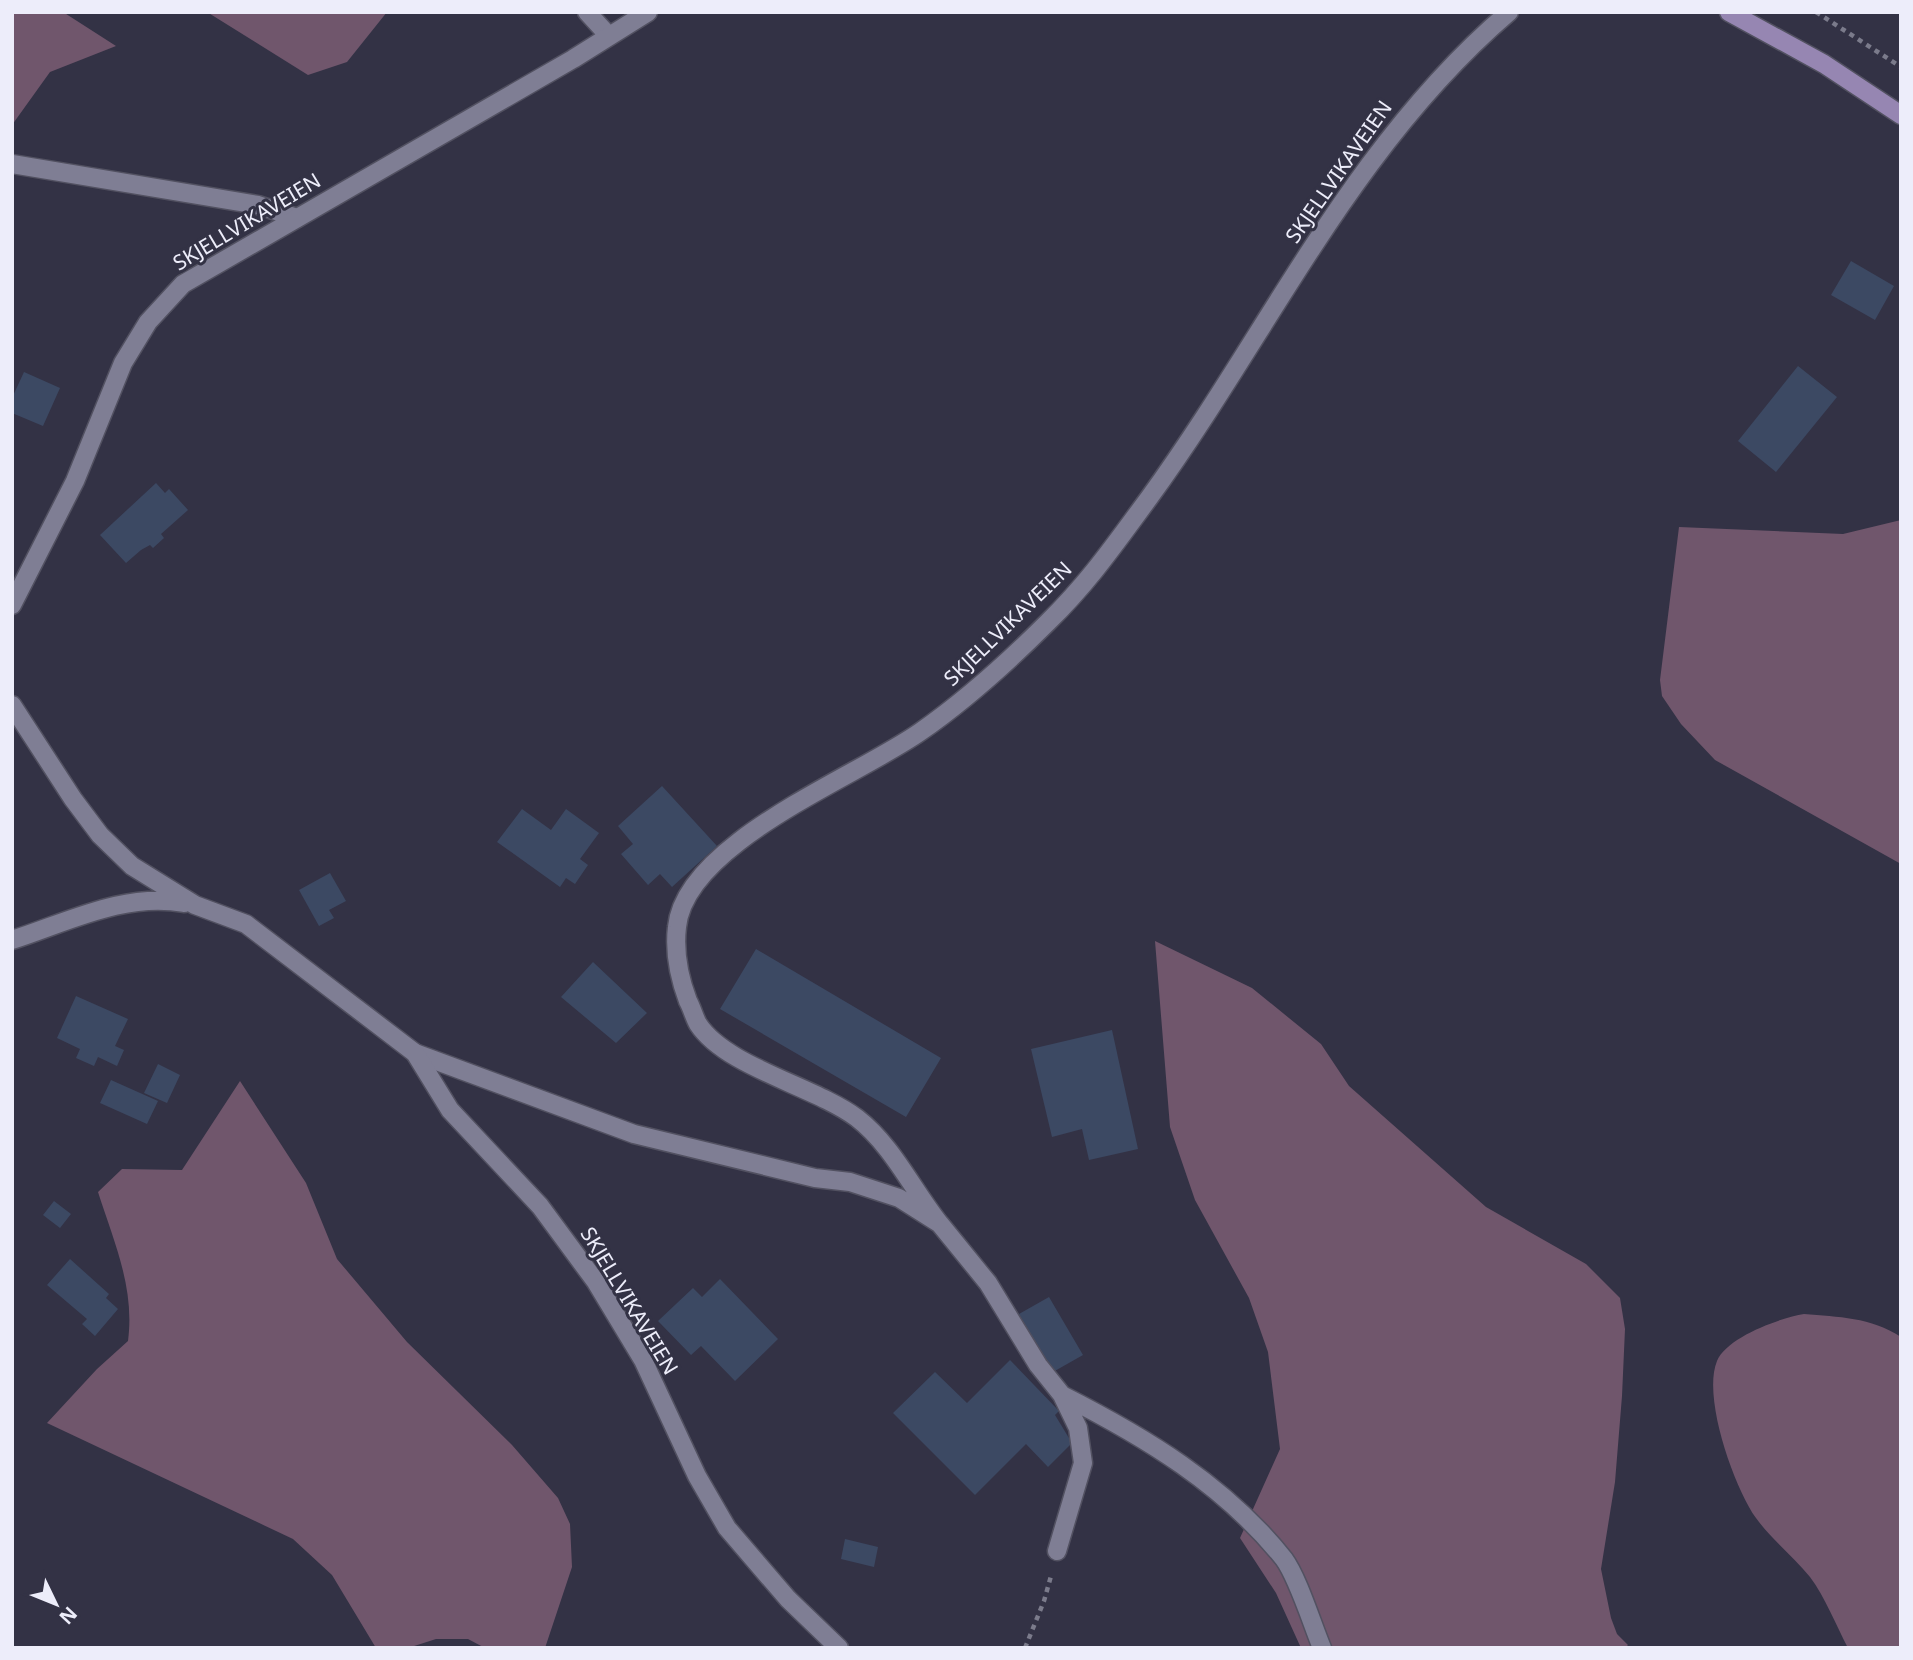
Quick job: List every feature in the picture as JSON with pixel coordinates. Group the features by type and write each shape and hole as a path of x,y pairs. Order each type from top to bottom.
{"main road":[{"path":"1729,12 1824,64 1901,115"}],"street":[{"path":"587,12 608,36"},
{"name":"SKJELLVIKAVEIEN","path":"12,605 70,492 123,363 148,322 183,284 573,60 648,12"},
{"name":"SKJELLVIKAVEIEN","path":"1057,1551 1083,1463 1078,1428 1062,1395 1038,1365 988,1283 940,1224 896,1159 858,1119 824,1097 730,1052 698,1023 681,983 677,964 677,927 687,891 712,862 754,831 920,733 1009,661 1052,618 1108,558 1184,450 1328,222 1370,163 1412,108 1471,45 1509,12"},
{"path":"12,164 258,205 297,218"},
{"name":"SKJELLVIKAVEIEN","path":"12,705 73,799 100,835 132,866 195,905"},
{"name":"SKJELLVIKAVEIEN","path":"12,940 121,903 160,898 195,905 246,924 415,1053 634,1134 815,1178 862,1186 900,1198 940,1224"},
{"name":"SKJELLVIKAVEIEN","path":"415,1053 450,1110 540,1206 578,1255 643,1360 697,1476 727,1528 788,1599 839,1648"},
{"path":"1062,1395 1158,1447 1217,1489 1285,1561 1322,1648"}],"path":[{"path":"1816,12 1901,67"},
{"path":"1025,1648 1044,1601 1057,1551"}],"shaded area":[{"path":"12,12 63,12 116,46 50,72 12,125"},
{"path":"207,12 387,12 347,62 308,75"},
{"path":"1901,520 1901,864 1715,760 1681,724 1662,696 1660,680 1679,527 1843,534"},
{"path":"1155,941 1252,988 1321,1044 1349,1086 1486,1207 1586,1264 1620,1298 1625,1329 1622,1396 1615,1482 1601,1569 1611,1618 1617,1634 1628,1645 1625,1648 1301,1648 1276,1593 1240,1538 1280,1449 1268,1352 1249,1298 1195,1200 1170,1127"},
{"path":"240,1081 306,1183 337,1259 407,1342 512,1445 558,1498 570,1524 572,1567 545,1648 485,1648 468,1639 436,1639 408,1648 376,1648 332,1575 293,1539 47,1423 97,1369 128,1341 129,1302 126,1284 98,1192 122,1169 182,1170"},
{"path":"1804,1314 1866,1322 1890,1330 1901,1337 1901,1648 1848,1648 1810,1577 1762,1526 1747,1504 1723,1441 1714,1396 1713,1377 1717,1361 1731,1344 1755,1330"}],"building":[{"path":"1851,261 1894,286 1875,320 1831,295"},
{"path":"1798,366 1837,397 1776,472 1738,441"},
{"path":"24,372 60,388 43,426 12,413 12,398"},
{"path":"156,483 165,493 169,489 188,510 161,534 164,538 153,548 150,545 141,550 126,563 100,535"},
{"path":"662,786 717,846 672,887 660,874 648,885 621,854 633,844 618,826"},
{"path":"522,809 551,830 566,809 599,833 580,859 588,865 575,884 566,878 560,887 497,842"},
{"path":"330,873 346,901 329,910 334,918 319,926 299,890"},
{"path":"756,949 941,1058 906,1117 720,1009"},
{"path":"593,962 647,1013 616,1043 561,997"},
{"path":"76,996 128,1019 115,1046 124,1050 117,1066 98,1057 94,1066 76,1058 80,1049 57,1038"},
{"path":"1112,1030 1138,1149 1089,1160 1082,1129 1052,1137 1031,1049"},
{"path":"158,1064 180,1075 167,1103 144,1093"},
{"path":"111,1080 158,1101 147,1124 100,1103"},
{"path":"54,1201 71,1214 60,1228 43,1215"},
{"path":"70,1259 109,1294 106,1298 118,1309 95,1336 82,1324 87,1319 47,1285"},
{"path":"720,1279 778,1339 735,1381 701,1346 691,1355 658,1321 693,1288 702,1297"},
{"path":"1049,1297 1083,1355 1053,1372 1019,1314"},
{"path":"1010,1360 1059,1411 1055,1415 1072,1443 1048,1467 1026,1444 975,1495 893,1413 935,1372 967,1403"},
{"path":"845,1539 878,1547 874,1567 841,1559"}]}
